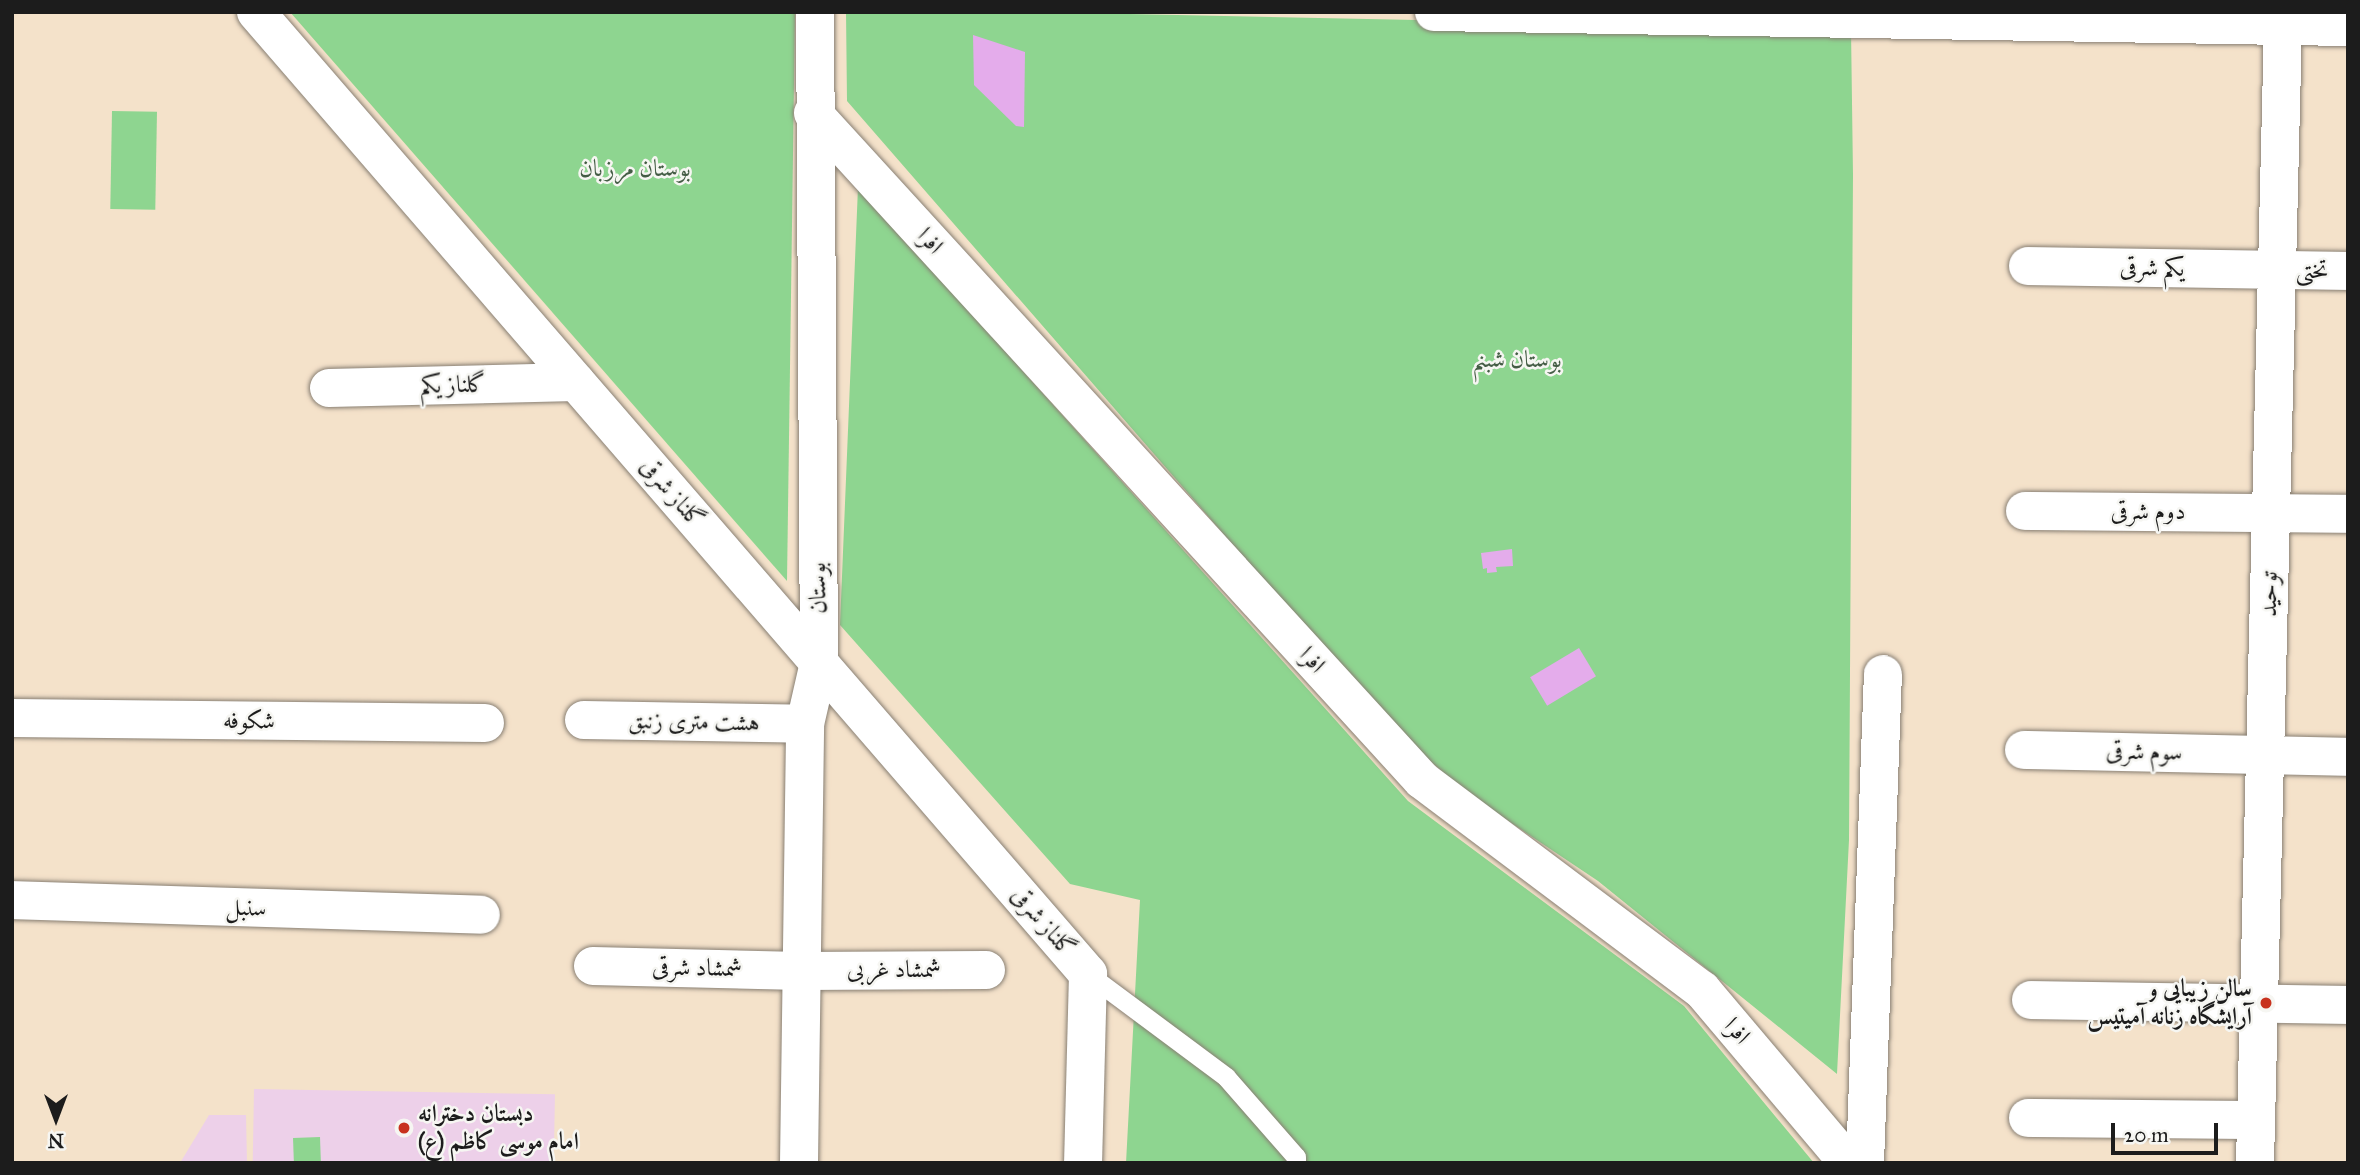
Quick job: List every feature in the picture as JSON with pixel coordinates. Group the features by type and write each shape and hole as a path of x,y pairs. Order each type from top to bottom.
{"street":[{"name":"گلناز شرقی","path":"256,12 1088,974"},
{"name":"بوستان","path":"799,1163 805,724 819,663 813,113 815,12"},
{"path":"1434,12 1767,15 2348,27"},
{"name":"توحید","path":"2255,1163 2283,26"},
{"name":"افرا","path":"813,113 1422,780 1702,990 1848,1163"},
{"name":"یکم شرقی","path":"2028,266 2277,271"},
{"name":"تختی","path":"2277,271 2348,271"},
{"name":"گلناز یکم","path":"329,388 576,382"},
{"name":"دوم شرقی","path":"2025,511 2348,514"},
{"path":"1865,1163 1883,674"},
{"name":"شکوفه","path":"12,718 485,723"},
{"name":"هشت متری زنبق","path":"584,720 805,724"},
{"name":"سوم شرقی","path":"2024,750 2348,757"},
{"name":"سنبل","path":"12,900 481,915"},
{"name":"شمشاد شرقی","path":"593,966 801,971"},
{"name":"شمشاد غربی","path":"801,971 986,970"},
{"path":"1083,1163 1088,974"},
{"path":"2031,1000 2348,1005"},
{"path":"2028,1118 2256,1120"}],"lane":[{"path":"1088,974 1226,1077 1296,1157 1296,1163"}],"shaded area":[{"name":"دبستان دخترانه امام موسی کاظم (ع)","path":"254,1089 555,1094 554,1163 253,1163"},
{"path":"209,1115 246,1115 247,1163 180,1163"}],"green space":[{"name":"بوستان مرزبان","path":"290,12 795,12 787,581"},
{"name":"بوستان شبنم","path":"846,12 1035,12 1851,29 1853,175 1849,840 1837,1074 1598,881 1465,792 1416,748 1294,615 847,101"},
{"path":"112,111 157,112 155,210 110,209"},
{"path":"858,187 1408,801 1684,1006 1814,1163 1126,1163 1140,900 1070,884 840,625"},
{"path":"320,1137 321,1163 294,1163 293,1138"}],"building":[{"path":"973,35 1025,52 1024,127 1016,126 974,85"},
{"path":"1512,549 1513,566 1496,567 1497,572 1487,573 1487,568 1483,569 1481,553"},
{"path":"1579,648 1596,676 1547,706 1530,677"}],"place":[{"name":"سالن زیبایی و آرایشگاه زنانه آمیتیس","path":"2266,1003"},
{"name":"دبستان دخترانه امام موسی کاظم (ع)","path":"404,1128"}]}
